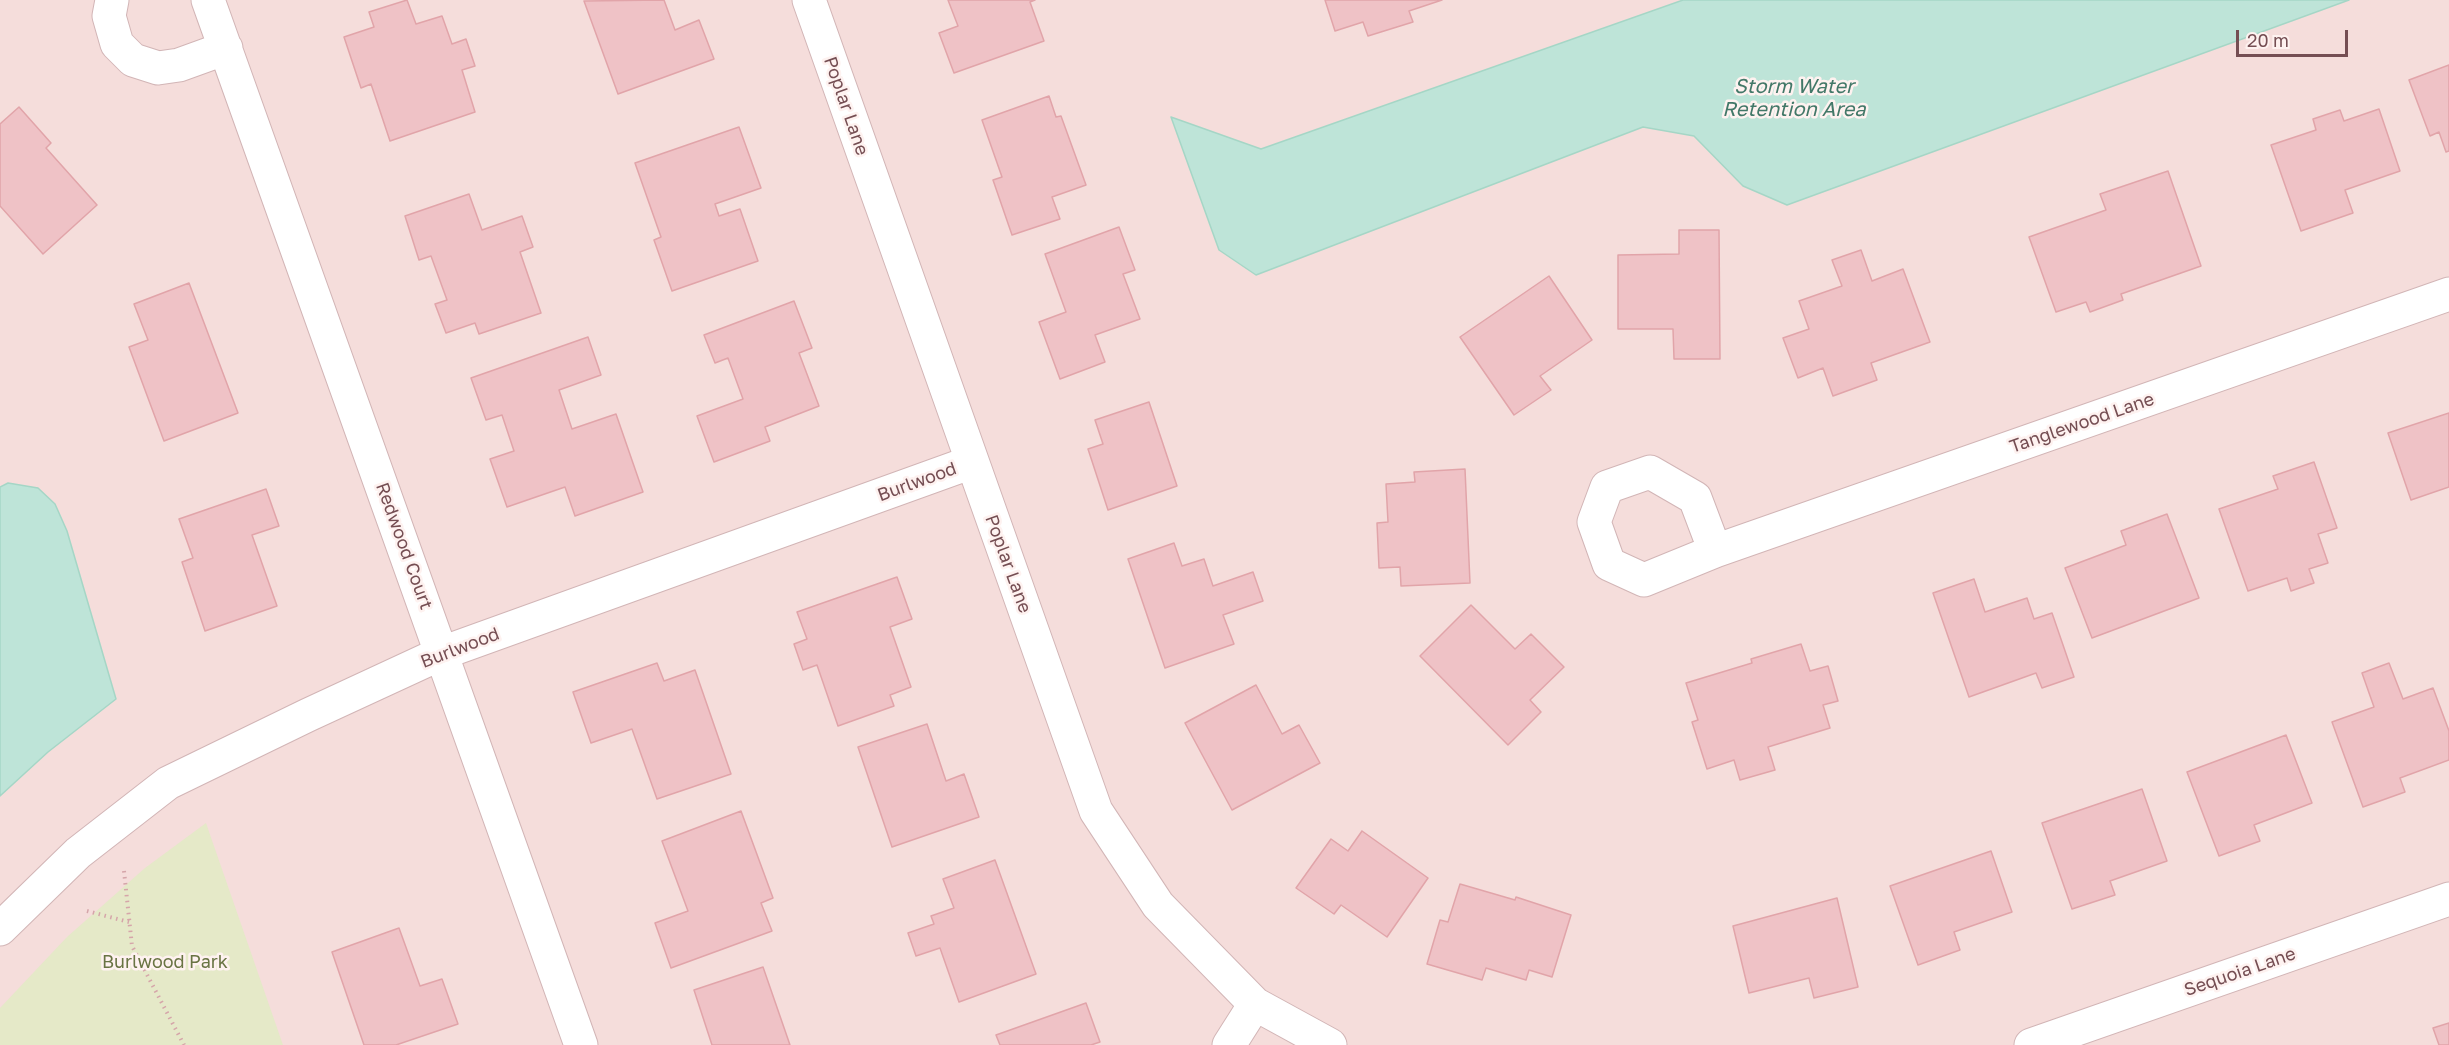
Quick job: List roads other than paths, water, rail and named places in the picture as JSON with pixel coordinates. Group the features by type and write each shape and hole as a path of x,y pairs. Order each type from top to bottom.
{"street":[{"path":"112,0 109,16 117,44 133,60 158,68 179,65 226,48"},
{"name":"Redwood Court","path":"208,0 580,1045"},
{"name":"Poplar Lane","path":"809,0 1096,812 1158,905 1255,1004 1330,1045"},
{"name":"Tanglewood Lane","path":"1715,551 2449,294"},
{"name":"Burlwood","path":"0,929 78,853 168,783 308,715 442,653 972,462"},
{"name":"Sequoia Lane","path":"2031,1045 2449,899"},
{"path":"1229,1045 1255,1004"}],"water":[{"name":"Storm Water Retention Area","path":"1683,0 2349,0 1787,205 1743,186 1694,136 1643,127 1256,275 1219,250 1171,117 1261,149"},
{"path":"8,483 38,488 55,504 67,531 116,699 48,752 0,796 0,487"}],"park label":[{"name":"Burlwood Park","path":"165,962"}]}
